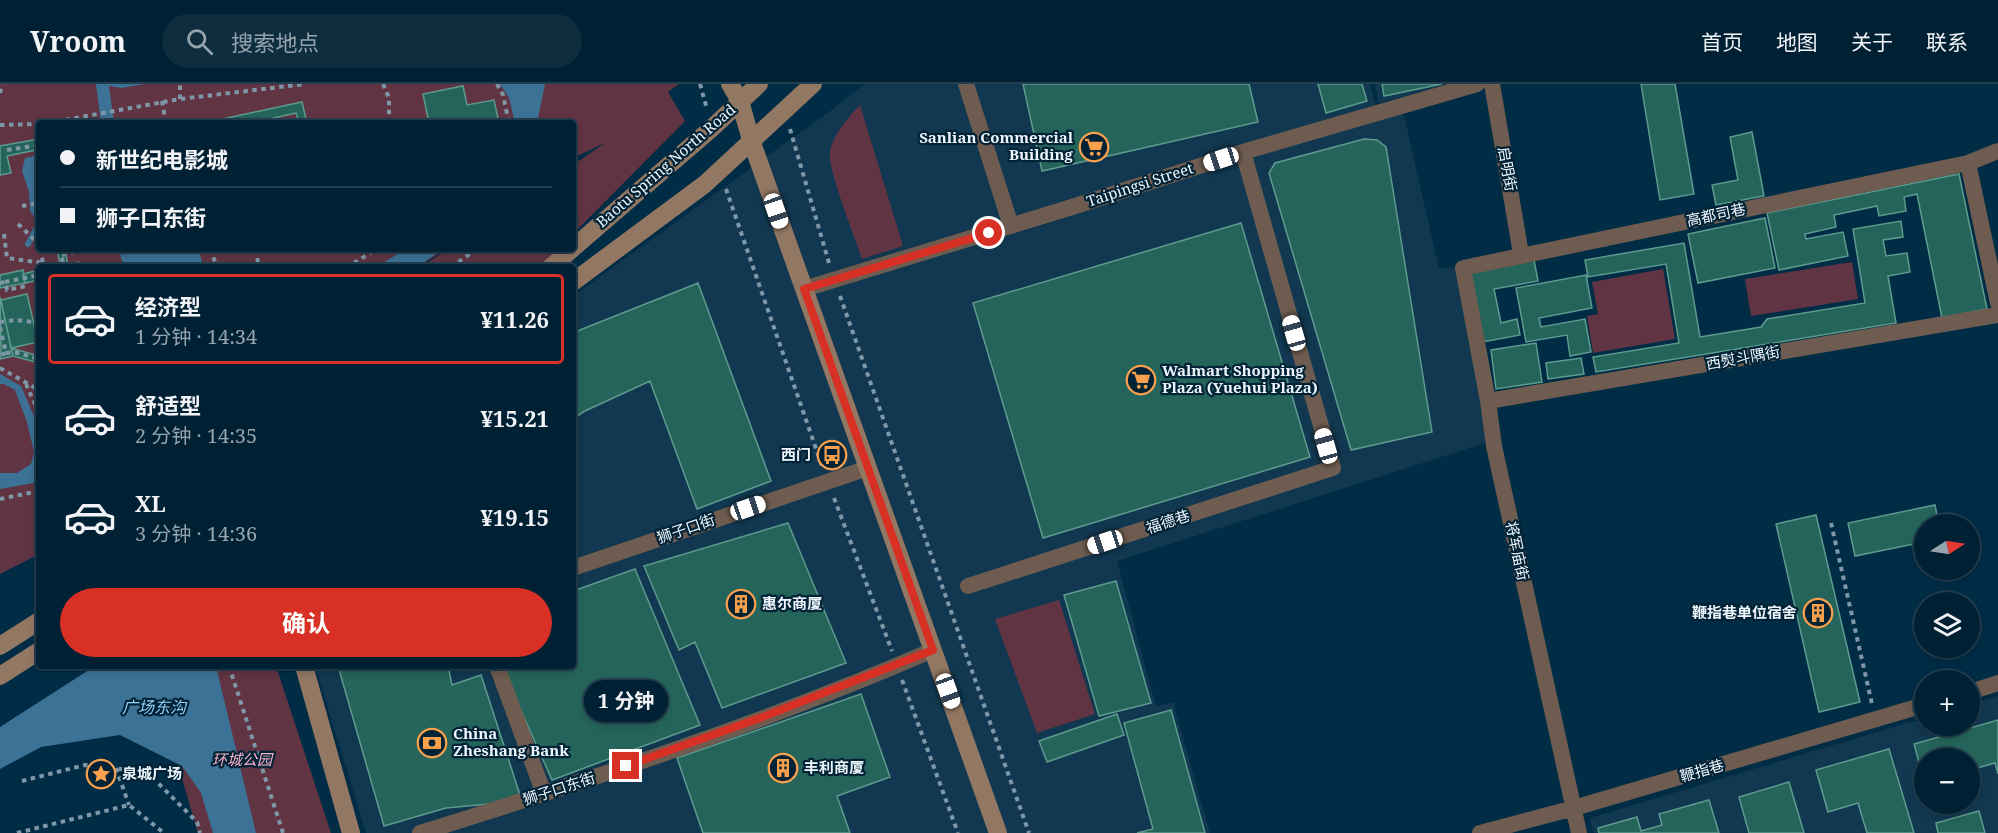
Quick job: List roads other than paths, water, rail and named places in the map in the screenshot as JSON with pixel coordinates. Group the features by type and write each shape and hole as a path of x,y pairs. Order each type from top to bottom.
{"main road":[{"path":"730,84 741,92 751,140 998,833"},
{"name":"Baotu Spring North Road","path":"576,246 712,128 741,92 759,84"},
{"name":"Baotu Spring North Road","path":"576,280 705,184 813,84"},
{"name":"Baotu Spring North Road","path":"554,264 568,252"},
{"path":"0,646 36,623"},
{"path":"0,676 36,653"},
{"path":"305,669 351,833"}],"street":[{"path":"966,84 1011,226"},
{"name":"Taipingsi Street","path":"804,289 1242,152 1477,84"},
{"name":"启明街","path":"1492,84 1521,254"},
{"path":"1998,151 1968,163 1998,303"},
{"name":"福德巷","path":"968,586 1332,468 1242,152"},
{"name":"高都司巷","path":"1463,268 1521,254 1968,163"},
{"name":"将军庙街","path":"1463,268 1488,401 1494,446 1579,833"},
{"name":"西熨斗隅街","path":"1488,401 1998,315"},
{"name":"狮子口街","path":"576,567 868,468"},
{"name":"狮子口东街","path":"420,833 544,794 749,722 933,650"},
{"path":"498,669 544,794"},
{"path":"1980,689 1998,683"},
{"name":"鞭指巷","path":"1480,833 1574,808 1914,708"}],"water":[{"path":"96,84 144,84 122,88 109,86 114,120 101,120"},
{"path":"500,84 545,84 538,120 514,120 509,98"},
{"path":"36,156 36,219 30,211 29,192 22,171 25,158"},
{"path":"120,252 200,252 202,264 124,264"},
{"path":"400,252 439,252 421,264 382,264"},
{"path":"0,374 21,386 36,421 36,483 0,489 0,473 17,473 31,464 34,452 27,422 15,390 0,384"},
{"name":"广场东沟","path":"90,669 217,669 256,833 213,833 201,793 182,766 120,735 41,747 0,769 0,727"}],"waterway":[{"path":"28,244 36,229"}],"place":[{"name":"Sanlian Commercial Building","path":"1094,147"},
{"name":"Walmart Shopping Plaza (Yuehui Plaza)","path":"1141,380"},
{"name":"西门","path":"832,455"},
{"name":"惠尔商厦","path":"741,604"},
{"name":"鞭指巷单位宿舍","path":"1818,613"},
{"name":"China Zheshang Bank","path":"432,743"},
{"name":"丰利商厦","path":"783,768"},
{"name":"泉城广场","path":"101,774"}],"park label":[{"name":"环城公园","path":"242,760"}]}
